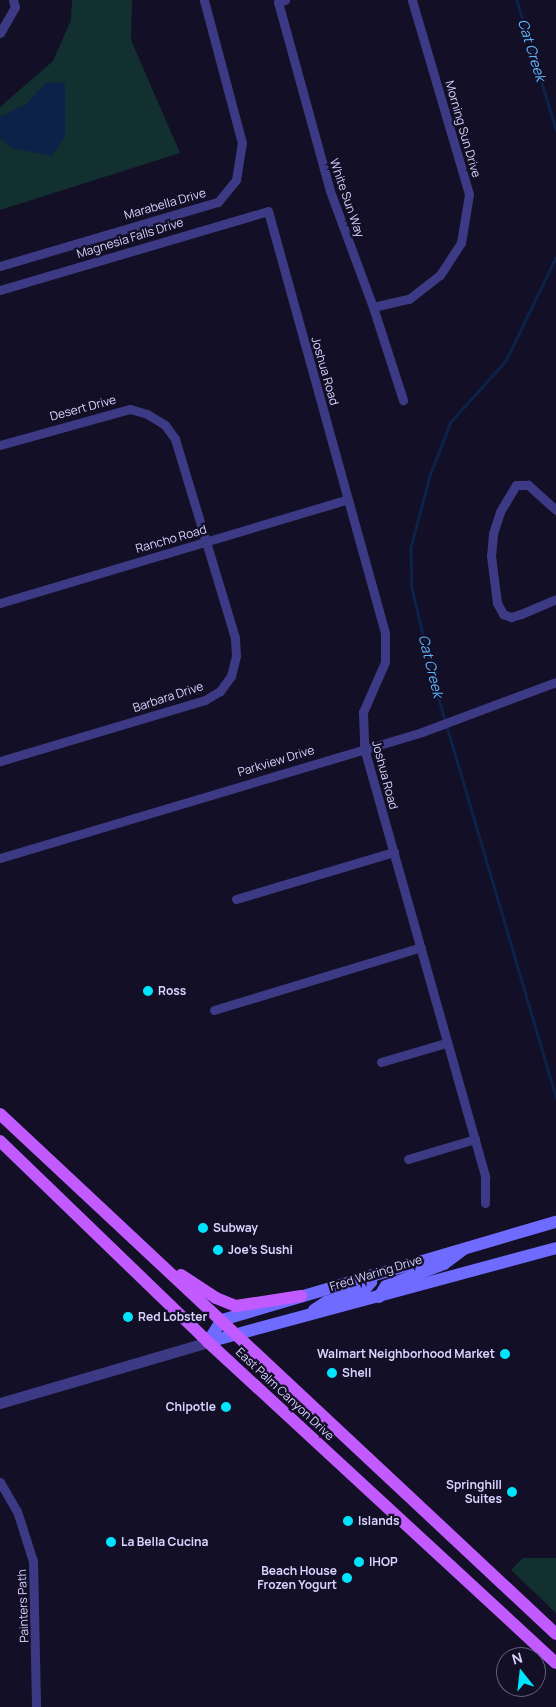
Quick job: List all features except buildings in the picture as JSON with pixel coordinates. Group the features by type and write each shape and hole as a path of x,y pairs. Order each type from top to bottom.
{"main road":[{"name":"East Palm Canyon Drive","path":"0,1114 167,1268 237,1336 556,1634"},
{"name":"East Palm Canyon Drive","path":"0,1140 208,1342 556,1663"},
{"name":"Fred Waring Drive","path":"222,1320 556,1222"},
{"path":"379,1297 386,1286 444,1264 466,1247"},
{"name":"Fred Waring Drive","path":"208,1342 237,1336 556,1248"},
{"path":"167,1268 236,1306 302,1296"},
{"path":"307,1316 326,1302 364,1290 371,1282 372,1275"},
{"path":"208,1342 222,1320"}],"street":[{"path":"0,33 15,7 13,0"},
{"name":"Marabella Drive","path":"0,266 218,202 236,180 242,143 204,0"},
{"name":"Morning Sun Drive","path":"373,307 409,299 440,275 461,242 469,194 412,0"},
{"name":"White Sun Way","path":"282,1 330,191 373,307 402,400"},
{"name":"Magnesia Falls Drive","path":"0,290 268,210"},
{"name":"Joshua Road","path":"268,210 385,633 385,662 362,712 364,748 485,1178 485,1202"},
{"name":"Desert Drive","path":"0,445 112,412 130,409 148,414 165,425 175,439 206,542"},
{"path":"556,510 528,485 516,485 500,512 491,556 498,603 503,614 511,617 556,599"},
{"name":"Rancho Road","path":"0,603 348,499"},
{"name":"Barbara Drive","path":"0,760 205,700 220,691 231,676 236,656 235,638 206,542"},
{"name":"Parkview Drive","path":"0,858 422,732 470,716 556,682"},
{"path":"236,899 394,852"},
{"path":"214,1010 421,947"},
{"path":"381,1062 446,1043"},
{"path":"408,1159 474,1139"},
{"name":"Fred Waring Drive","path":"0,1403 208,1342"},
{"name":"Painters Path","path":"0,1482 17,1510 33,1561 36,1707"}],"green space":[{"path":"72,0 132,0 131,40 180,153 0,210 0,107 53,61 71,20"},
{"path":"523,1558 556,1558 556,1613 511,1570"}],"water":[{"path":"65,82 65,136 52,156 12,148 0,138 0,117 26,104 46,83"}],"waterway":[{"name":"Cat Creek","path":"517,0 556,129"},
{"name":"Cat Creek","path":"556,258 506,361 451,422 430,476 411,548 412,588 436,689 556,1097"}],"place":[{"name":"Ross","path":"148,991"},
{"name":"Subway","path":"203,1228"},
{"name":"Joe's Sushi","path":"218,1250"},
{"name":"Red Lobster","path":"128,1317"},
{"name":"Walmart Neighborhood Market","path":"505,1354"},
{"name":"Shell","path":"332,1373"},
{"name":"Chipotle","path":"226,1407"},
{"name":"Springhill Suites","path":"512,1492"},
{"name":"Islands","path":"348,1521"},
{"name":"La Bella Cucina","path":"111,1542"},
{"name":"IHOP","path":"359,1562"},
{"name":"Beach House Frozen Yogurt","path":"347,1578"}]}
